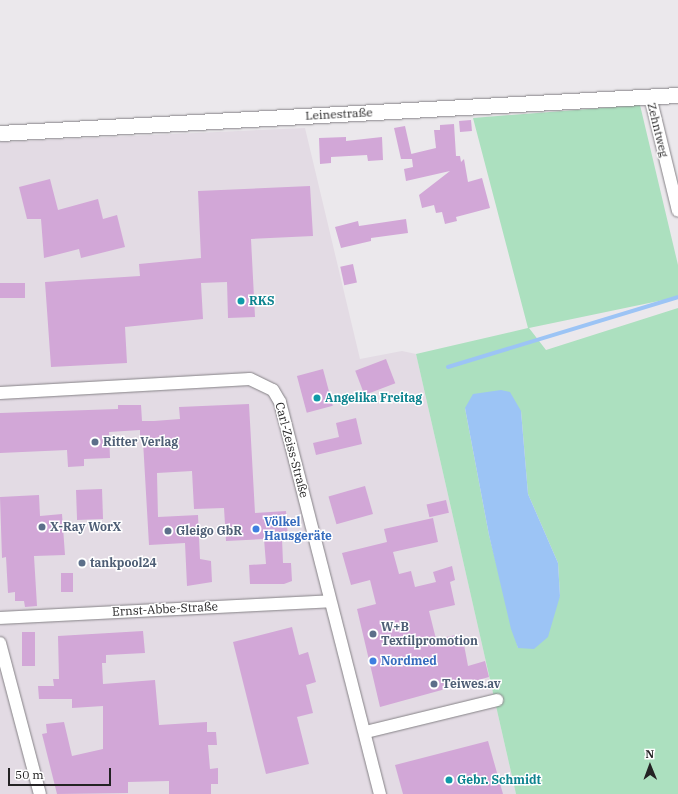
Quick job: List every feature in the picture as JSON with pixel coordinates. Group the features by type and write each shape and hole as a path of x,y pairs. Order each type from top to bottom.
{"street":[{"name":"Leinestraße","path":"0,133 678,95"},
{"name":"Zehntweg","path":"650,96 678,211"},
{"name":"Carl-Zeiss-Straße","path":"0,393 250,379 268,386 280,402 330,601 366,732 380,794"},
{"name":"Ernst-Abbe-Straße","path":"0,618 330,601"},
{"path":"0,643 40,794"},
{"path":"366,732 497,700"}],"shaded area":[{"path":"305,128 360,359 402,351 416,354 516,794 0,794 0,142"}],"green space":[{"path":"640,105 678,265 678,297 529,328 546,350 678,308 678,794 516,794 416,354 528,328 473,118","holes":["465,408 521,411 528,494 558,563 560,596 518,648 489,535"]}],"water":[{"path":"501,390 510,392 521,411 528,494 558,563 560,596 548,637 534,649 518,648 511,629 489,535 465,408 473,394"}],"building":[{"path":"471,120 472,131 460,132 459,121"},
{"path":"454,124 456,156 460,156 461,162 464,159 468,182 482,178 490,208 456,217 457,221 445,224 442,212 436,213 434,205 422,208 419,195 450,171 406,181 404,169 413,167 412,159 401,159 394,128 405,126 411,154 436,148 434,130 440,130 440,125"},
{"path":"346,137 346,141 382,137 383,160 368,161 367,155 331,157 331,163 320,164 319,138"},
{"path":"50,179 58,210 98,199 103,219 117,215 125,247 81,258 79,249 44,258 41,219 27,219 19,187"},
{"path":"310,186 313,236 251,239 255,317 228,318 227,282 201,283 203,319 125,327 127,363 51,367 45,282 140,276 139,264 201,258 198,191"},
{"path":"406,219 408,233 371,238 371,241 341,248 335,227 358,221 359,226"},
{"path":"353,264 357,283 344,285 340,267"},
{"path":"0,283 25,283 25,298 0,298"},
{"path":"386,359 395,383 365,395 355,371"},
{"name":"Angelika Freitag","path":"323,369 333,406 307,413 297,376"},
{"path":"249,404 255,513 286,511 288,538 282,538 283,563 291,563 292,581 284,584 250,584 249,565 266,564 264,539 226,541 224,508 194,509 192,471 157,473 158,517 198,515 200,559 211,561 212,582 187,586 185,543 149,545 143,441 140,441 140,430 109,432 110,458 84,459 84,466 68,467 67,450 0,453 0,413 118,409 118,405 141,405 142,421 154,421 180,419 179,407"},
{"path":"356,418 362,444 316,455 313,443 339,437 336,423"},
{"path":"365,486 373,514 336,524 328,496"},
{"path":"102,489 103,519 77,520 76,490"},
{"name":"X-Ray WorX","path":"39,495 40,516 62,514 65,555 34,556 37,606 25,607 24,601 15,601 15,592 8,593 6,557 2,558 0,497"},
{"path":"446,500 449,513 429,517 427,504"},
{"path":"433,518 438,542 393,552 399,574 411,571 415,587 436,582 433,572 452,566 455,580 450,582 455,605 429,611 436,639 462,634 468,666 485,661 489,677 380,707 357,609 376,604 370,580 351,585 342,553 387,542 384,529"},
{"path":"61,573 73,573 73,592 61,592"},
{"path":"292,627 299,655 308,652 316,682 306,685 313,713 297,717 309,764 266,774 233,642"},
{"path":"143,631 145,653 106,655 106,663 102,663 103,684 155,680 159,725 207,722 207,732 216,732 217,745 208,745 210,769 218,768 218,784 211,784 211,794 169,794 169,781 128,782 128,793 57,794 42,734 47,733 46,724 64,722 72,756 103,749 103,706 72,708 72,699 39,699 38,686 54,686 53,679 59,679 58,636"},
{"path":"22,632 35,632 35,666 22,666"},
{"name":"Gebr. Schmidt","path":"488,741 503,794 403,794 395,765"}],"waterway":[{"path":"448,367 678,297"}],"place":[{"name":"RKS","path":"241,301"},
{"name":"Angelika Freitag","path":"317,398"},
{"name":"Ritter Verlag","path":"95,442"},
{"name":"X-Ray WorX","path":"42,527"},
{"name":"Völkel Hausgeräte","path":"256,529"},
{"name":"Gleigo GbR","path":"168,531"},
{"name":"tankpool24","path":"82,563"},
{"name":"W+B Textilpromotion","path":"373,634"},
{"name":"Nordmed","path":"373,661"},
{"name":"Teiwes.av","path":"434,684"},
{"name":"Gebr. Schmidt","path":"449,780"}]}
